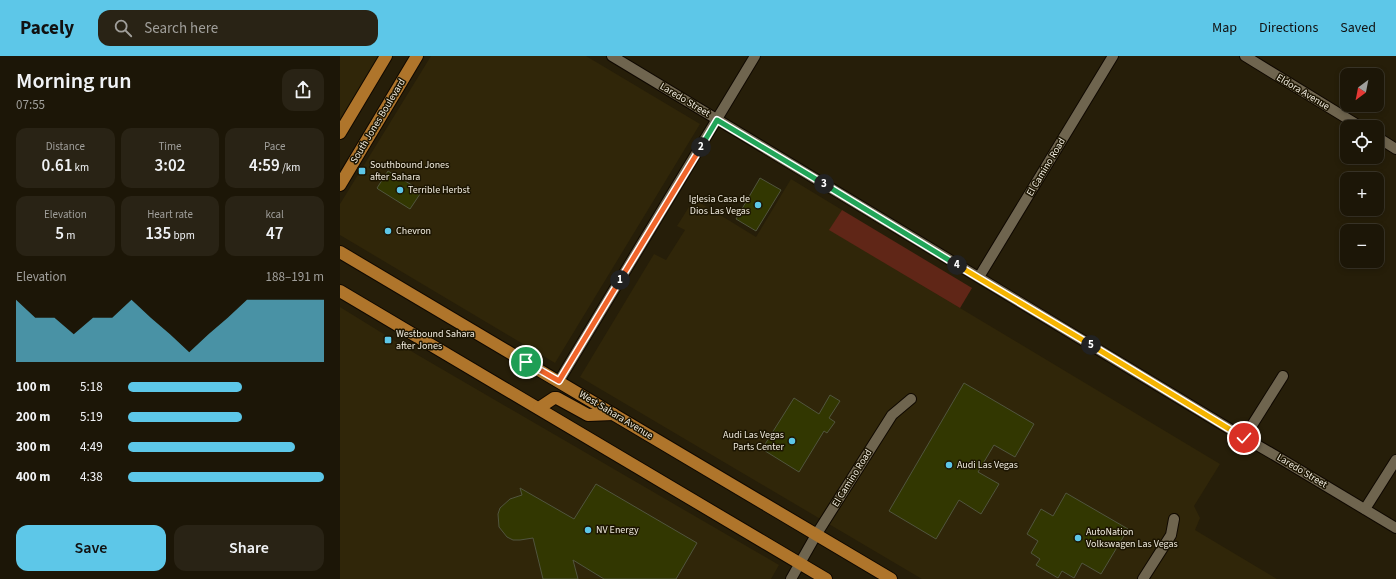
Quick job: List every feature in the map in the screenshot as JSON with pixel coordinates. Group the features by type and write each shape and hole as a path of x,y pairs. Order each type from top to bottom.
{"main road":[{"path":"340,133 386,56"},
{"name":"South Jones Boulevard","path":"340,185 417,56"},
{"name":"West Sahara Avenue","path":"340,252 891,579"},
{"path":"340,291 826,579"},
{"path":"539,408 554,398 557,398 588,415 613,414"}],"street":[{"name":"Laredo Street","path":"612,56 1244,438 1396,528"},
{"path":"559,381 755,56"},
{"name":"El Camino Road","path":"979,277 1113,56"},
{"name":"Eldora Avenue","path":"1245,56 1350,120"},
{"path":"1384,141 1396,148"},
{"path":"1244,438 1283,376"},
{"name":"El Camino Road","path":"791,579 816,535 892,415 911,399"},
{"path":"1365,509 1396,460"},
{"path":"1143,579 1170,535 1174,519"}],"shaded area":[{"path":"340,56 379,56 340,120"},
{"path":"431,56 586,56 700,124 555,363 340,235 340,204"},
{"path":"791,179 842,210 830,230 1220,464 1194,506 1200,518 1195,530 1277,579 922,579 580,377 654,254 666,260 685,230 677,226 694,199 756,237"},
{"path":"842,210 972,288 960,308 829,230"},
{"path":"340,307 416,354 779,565 771,579 340,579"}],"building":[{"name":"Terrible Herbst","path":"388,171 422,191 410,209 377,188"},
{"name":"Iglesia Casa de Dios Las Vegas","path":"760,178 781,190 756,231 736,219"},
{"name":"Audi Las Vegas","path":"964,383 1034,424 1015,457 994,445 978,472 999,484 981,514 959,500 936,539 889,511"},
{"name":"Audi Las Vegas Parts Center","path":"830,395 840,401 829,418 835,422 827,433 824,431 799,472 762,449 794,398 819,414"},
{"name":"NV Energy","path":"596,484 697,543 676,579 604,579 573,560 578,579 543,579 533,538 513,540 507,537 499,527 498,514 500,508 510,499 522,495 520,488 574,519"},
{"name":"AutoNation Volkswagen Las Vegas","path":"1066,493 1128,529 1101,574 1082,563 1074,578 1062,571 1058,578 1036,565 1040,559 1031,553 1038,541 1027,534 1041,509 1053,516"}],"place":[{"name":"Southbound Jones after Sahara","path":"362,171"},
{"name":"Terrible Herbst","path":"400,190"},
{"name":"Iglesia Casa de Dios Las Vegas","path":"758,205"},
{"name":"Chevron","path":"388,231"},
{"name":"Westbound Sahara after Jones","path":"388,340"},
{"name":"Audi Las Vegas Parts Center","path":"792,441"},
{"name":"Audi Las Vegas","path":"949,465"},
{"name":"NV Energy","path":"588,530"},
{"name":"AutoNation Volkswagen Las Vegas","path":"1078,538"}],"route":[{"path":"526,362 559,381 717,120 1244,438"}]}
